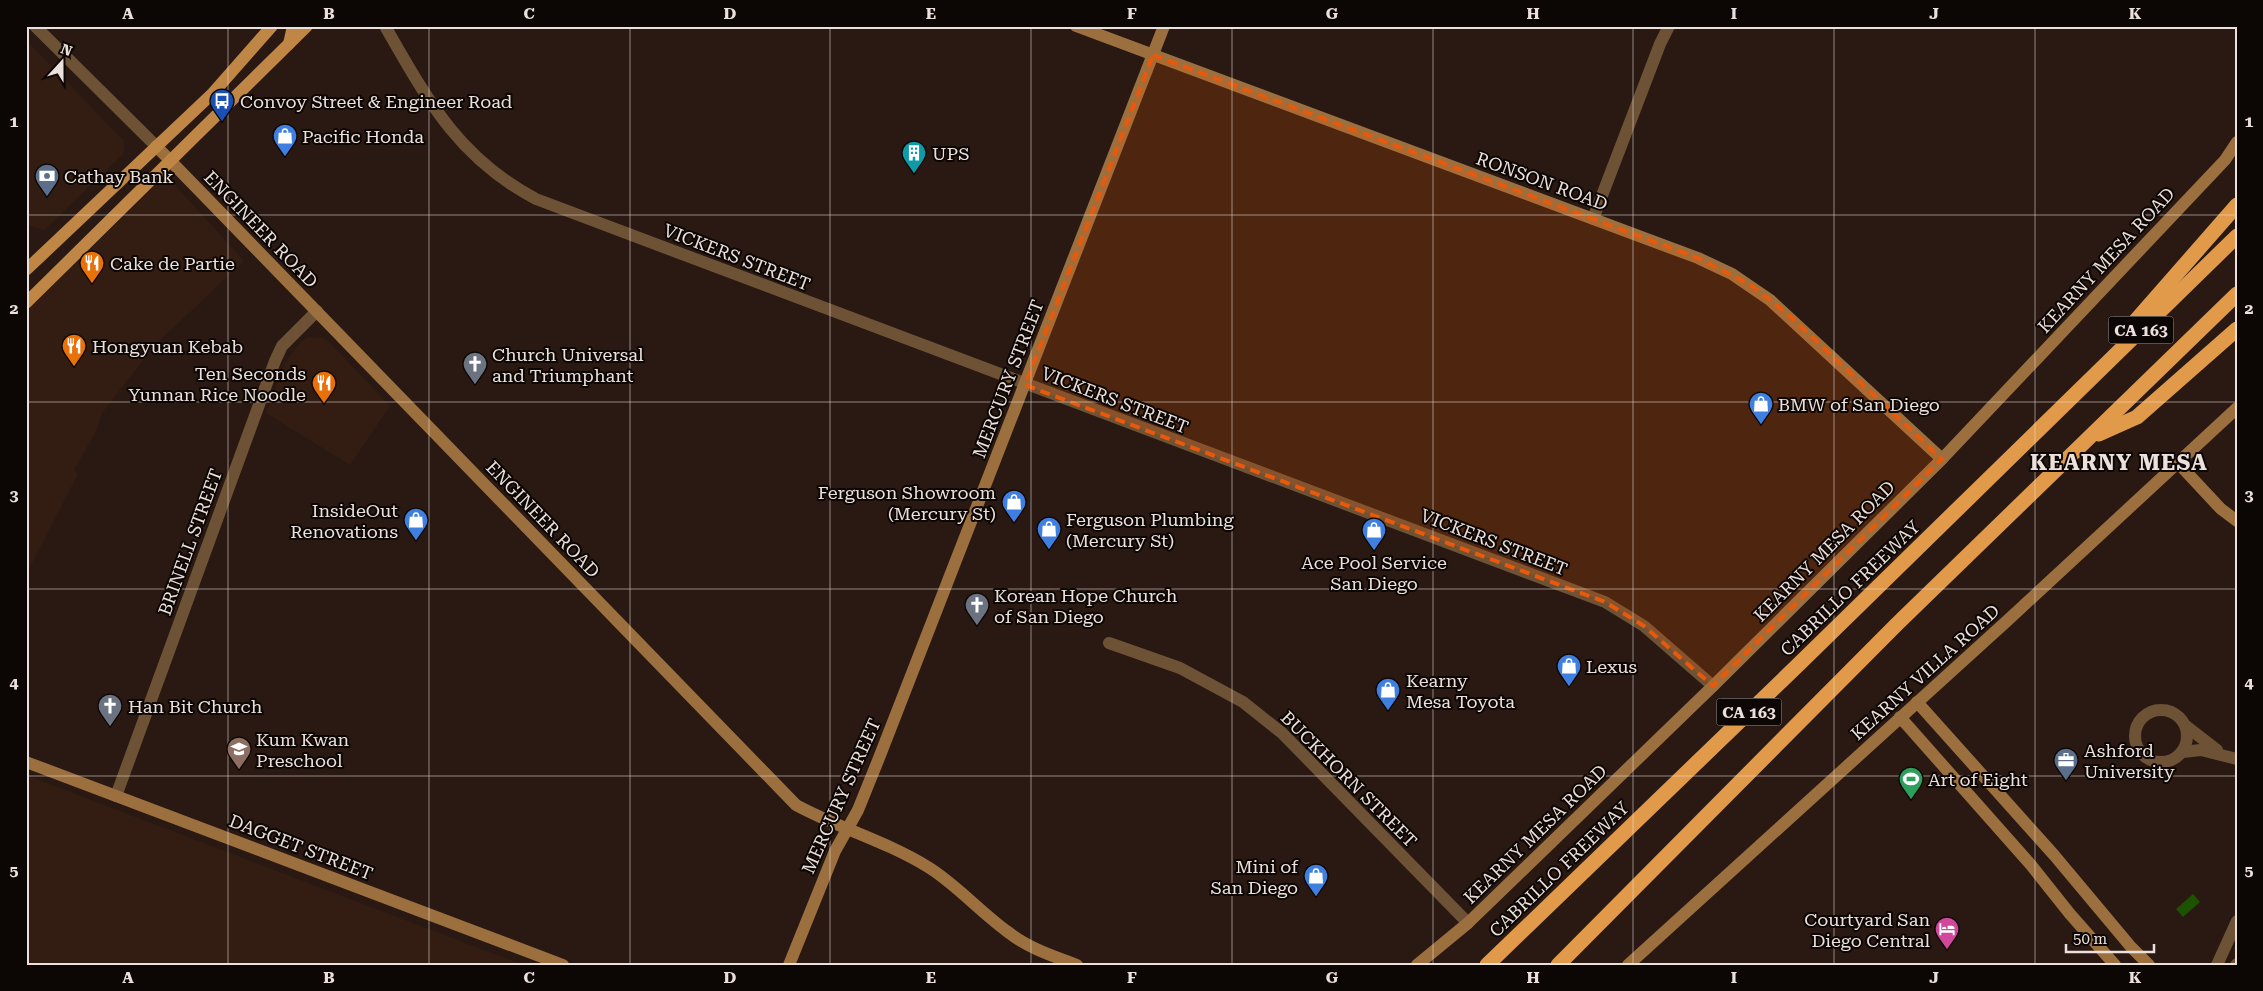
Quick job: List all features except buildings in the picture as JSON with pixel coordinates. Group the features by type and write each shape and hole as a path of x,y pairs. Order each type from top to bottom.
{"highway":[{"path":"2044,425 2237,205"},
{"name":"CABRILLO FREEWAY","path":"1487,965 2237,236"},
{"name":"CA 163","path":"1558,965 1897,624 2091,438 2237,294"},
{"path":"2091,438 2137,417 2237,329"},
{"path":"1475,965 1505,947"}],"main road":[{"path":"26,270 213,93 272,26"},
{"path":"289,44 293,26"},
{"path":"26,303 307,26"}],"street":[{"name":"ENGINEER ROAD","path":"35,26 156,146 796,805 928,867 1009,933 1042,952 1077,965"},
{"name":"VICKERS STREET","path":"385,26 426,98 459,141 476,159 518,190 536,199 1024,385 1605,602 1644,626 1713,686"},
{"name":"RONSON ROAD","path":"1076,26 1698,258 1751,285 1790,316 1942,459"},
{"name":"MERCURY STREET","path":"789,965 835,851 858,810 879,758 1164,26"},
{"path":"1593,219 1668,26"},
{"name":"KEARNY MESA ROAD","path":"1417,965 1468,923 1713,686 1942,459 2225,160 2237,142"},
{"name":"BRINELL STREET","path":"116,796 275,361 282,346 317,311"},
{"name":"KEARNY VILLA ROAD","path":"1634,964 2237,408"},
{"path":"2178,463 2221,509 2237,521"},
{"name":"BUCKHORN STREET","path":"1109,643 1180,668 1243,702 1282,733 1468,923"},
{"path":"1917,702 2054,854 2131,947 2149,965"},
{"path":"2186,726 2186,744 2182,752 2173,760 2155,762 2140,752 2135,735 2141,718 2157,710 2174,713 2186,726 2223,754"},
{"path":"1900,717 2031,865 2070,914 2115,965"},
{"path":"2182,752 2201,750 2237,759"},
{"name":"DAGGET STREET","path":"26,762 563,965"},
{"path":"2217,965 2237,921"}],"highlighted area":[{"path":"1153,55 1698,258 1751,285 1790,316 1942,459 1713,686 1644,626 1605,602 1025,385"}],"shaded area":[{"path":"26,40 124,141 123,154 44,230 26,224"},
{"path":"156,185 175,185 244,261 154,346 102,413 95,433 74,470 78,474 26,575 26,312"},
{"path":"308,337 323,338 328,341 390,406 350,465 266,413 285,363 298,345"},
{"path":"26,775 523,965 26,965"}],"green space":[{"path":"2193,894 2200,902 2183,917 2176,909"}],"place":[{"name":"Convoy Street & Engineer Road","path":"222,122"},
{"name":"Pacific Honda","path":"285,157"},
{"name":"UPS","path":"914,174"},
{"name":"Cathay Bank","path":"47,197"},
{"name":"Cake de Partie","path":"92,284"},
{"name":"Hongyuan Kebab","path":"74,367"},
{"name":"Church Universal and Triumphant","path":"475,385"},
{"name":"Ten Seconds Yunnan Rice Noodle","path":"324,404"},
{"name":"BMW of San Diego","path":"1761,425"},
{"name":"Ferguson Showroom (Mercury St)","path":"1014,523"},
{"name":"InsideOut Renovations","path":"416,541"},
{"name":"Ferguson Plumbing (Mercury St)","path":"1049,550"},
{"name":"Ace Pool Service San Diego","path":"1374,551"},
{"name":"Korean Hope Church of San Diego","path":"977,626"},
{"name":"Lexus","path":"1569,687"},
{"name":"Kearny Mesa Toyota","path":"1388,711"},
{"name":"Han Bit Church","path":"110,727"},
{"name":"Kum Kwan Preschool","path":"239,770"},
{"name":"Ashford University","path":"2066,781"},
{"name":"Art of Eight","path":"1911,800"},
{"name":"Mini of San Diego","path":"1316,897"},
{"name":"Courtyard San Diego Central","path":"1947,950"}],"district":[{"name":"KEARNY MESA","path":"2119,462"}]}
